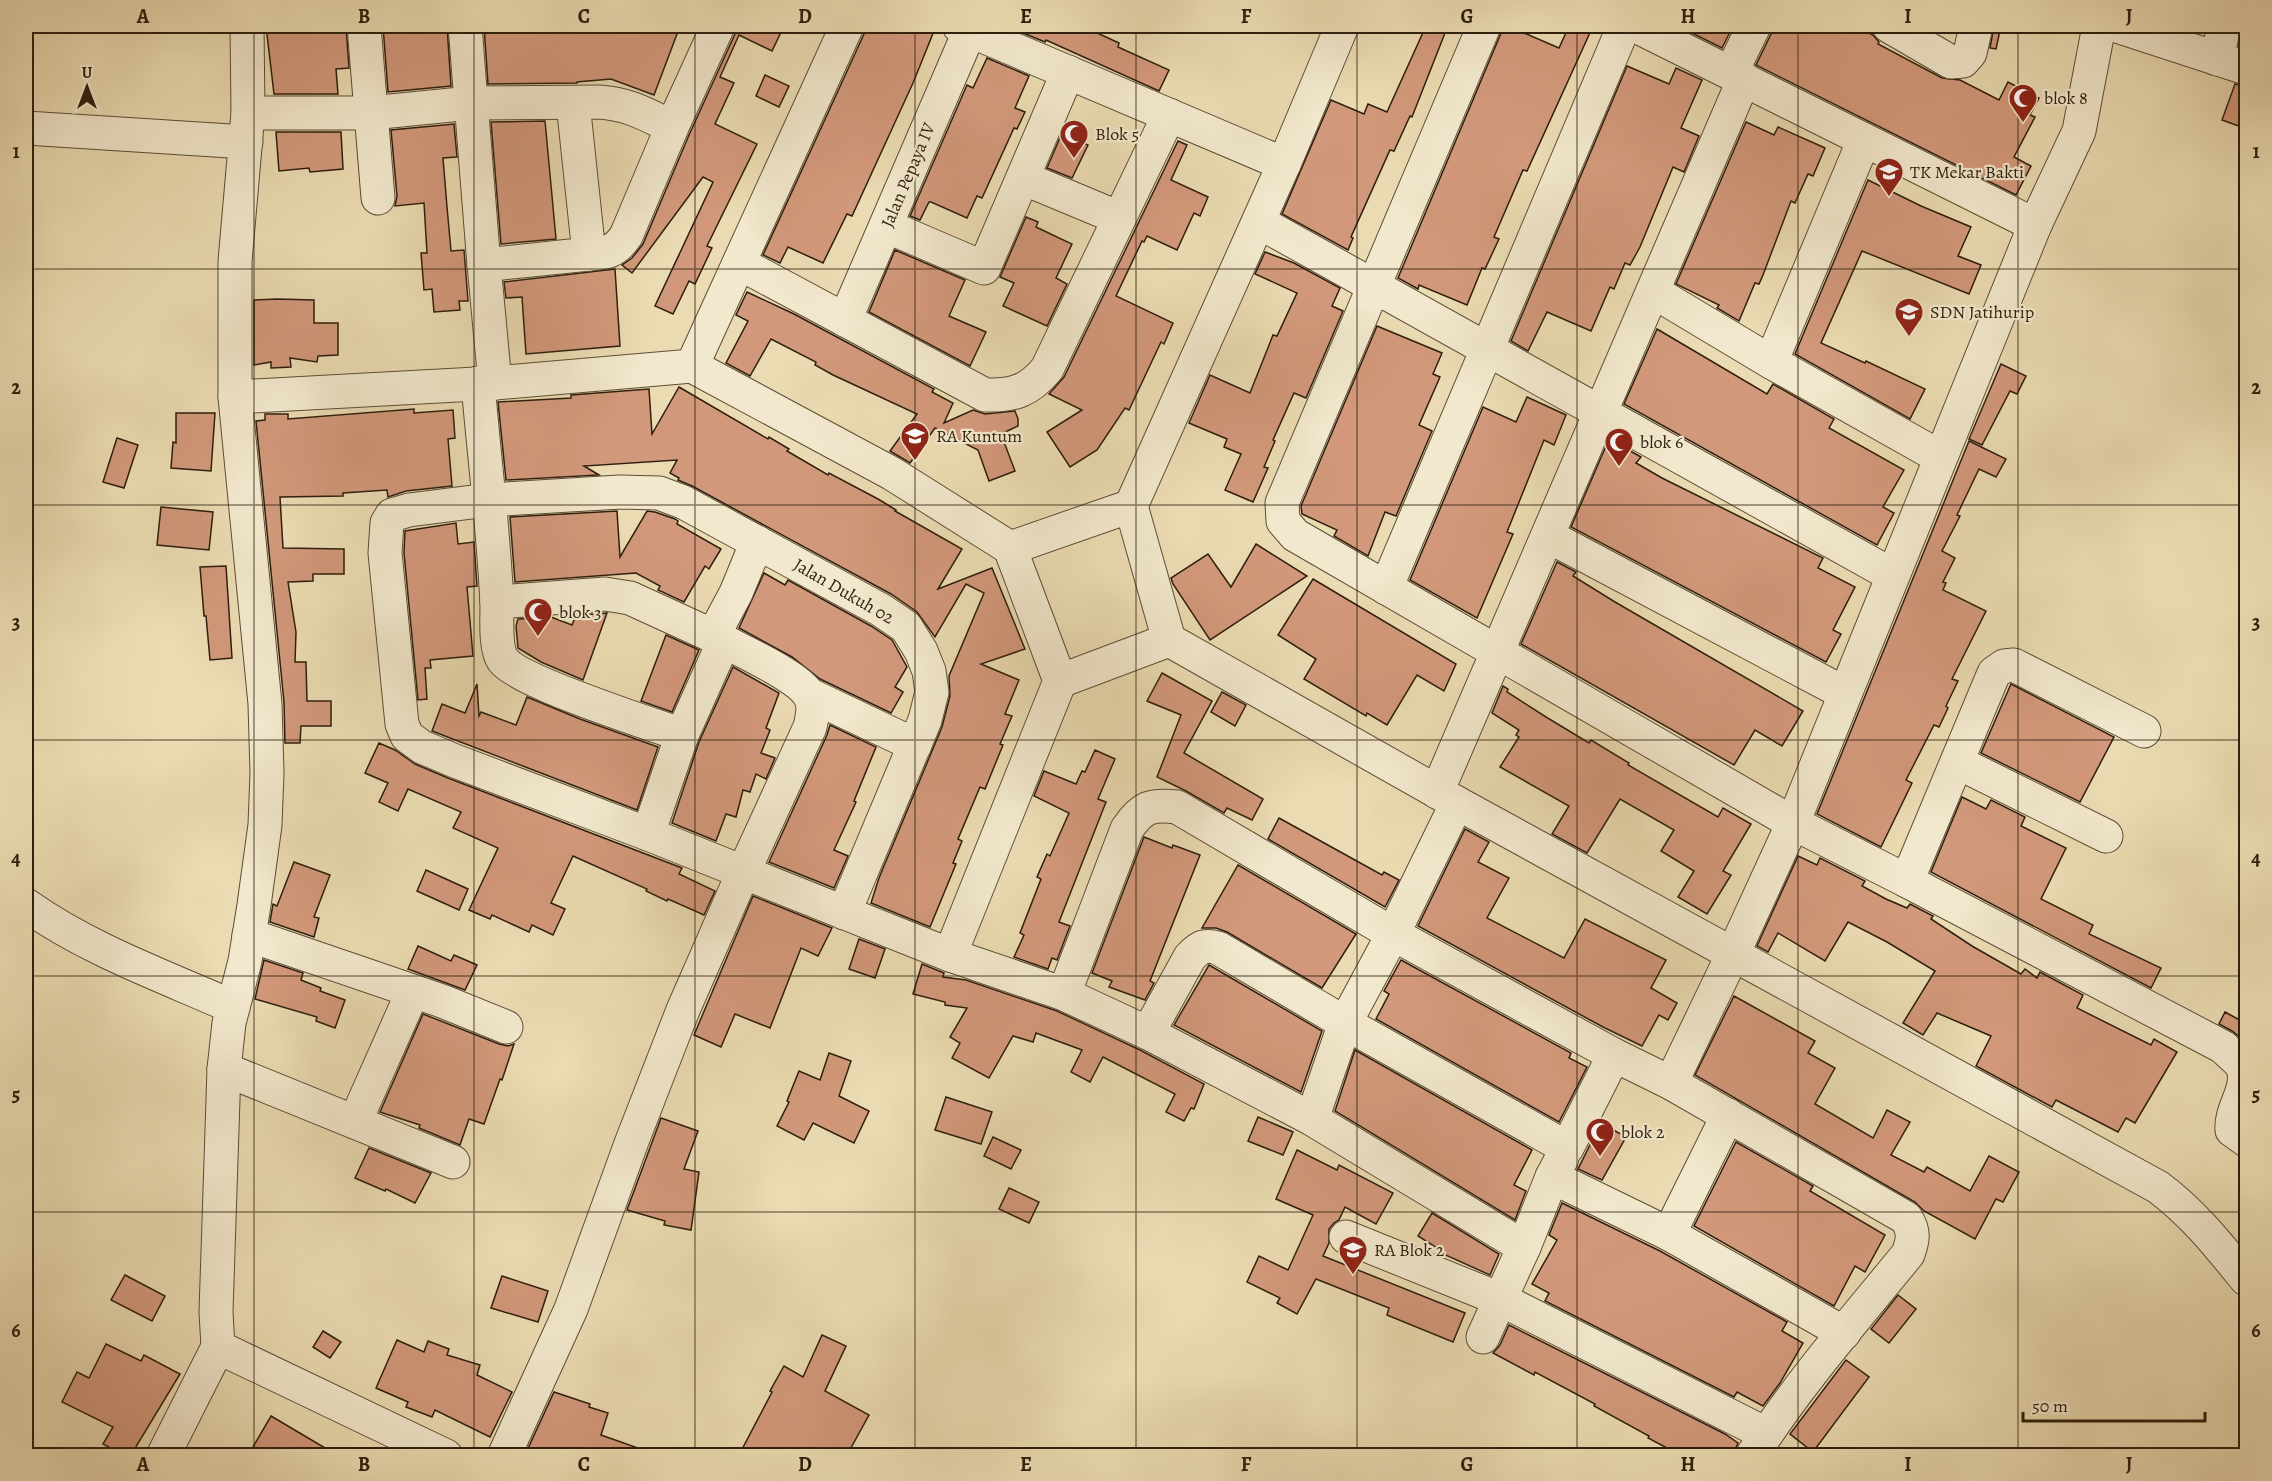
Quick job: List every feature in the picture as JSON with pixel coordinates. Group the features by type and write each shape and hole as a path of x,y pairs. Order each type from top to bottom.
{"street":[{"path":"163,1455 219,1347 216,1312 224,1069 229,1023 249,935 266,825 266,704 235,397 235,261 247,128 247,26"},
{"path":"364,26 378,198"},
{"path":"465,26 484,265 488,500 501,658 536,681 682,735"},
{"path":"692,366 847,26"},
{"path":"1342,26 1259,222 1131,506 1169,640 1447,797 2158,1187 2190,1213 2247,1279"},
{"path":"1484,26 1282,503 1284,521 1295,535 1792,823 2223,1047 2242,1067 2246,1082 2231,1120 2232,1130 2247,1140"},
{"path":"1386,588 1624,26"},
{"path":"1636,26 2035,225"},
{"path":"1312,1119 1345,1023 1393,934 1447,797 1497,652 1654,292 1738,76 1754,26"},
{"path":"1889,26 1952,62 1963,61 1970,53 1976,26"},
{"path":"1671,1083 1734,954 1792,823 2035,225 2079,131 2099,26"},
{"path":"2117,26 2232,63"},
{"path":"2224,26 2232,63"},
{"path":"965,28 1284,164"},
{"name":"Jalan Pepaya IV","path":"845,320 886,226 965,28"},
{"path":"484,265 608,253 615,249 626,236 710,29"},
{"path":"886,226 984,268 1068,72"},
{"path":"26,129 247,128 471,103 619,103 672,127"},
{"path":"573,103 589,254"},
{"path":"739,263 985,395 999,396 1019,392 1035,383 1047,369 1169,115"},
{"path":"1771,362 1864,140"},
{"path":"1023,178 1119,218"},
{"path":"1259,222 1892,575"},
{"path":"1654,292 1771,362 1940,457"},
{"path":"235,397 486,383 692,366 891,473 1010,548 1060,681 950,955"},
{"name":"Jalan Dukuh 02","path":"648,834 455,761 422,747 407,736 402,724 385,553 387,523 392,515 409,510 488,500 620,492 659,493 682,502 757,542 881,610 906,627 921,651 929,671 932,692 925,720 844,913"},
{"path":"1010,548 1131,506"},
{"path":"1548,536 1844,693"},
{"path":"757,542 682,735 648,834 950,955 1064,994 1148,1033 1312,1119 1524,1247"},
{"path":"497,602 605,594 630,598 719,639 785,675 810,695 915,745"},
{"path":"1060,681 1169,640"},
{"path":"1906,881 1994,673 2004,666 2014,665 2144,731"},
{"path":"504,1455 571,1309 632,1141 683,1010 810,727 813,708 810,695"},
{"path":"1957,762 2106,836"},
{"path":"1064,994 1126,829 1144,809 1156,805 1177,807 1393,934 1614,1055 1671,1083 1879,1205 1906,1218 1911,1226 1914,1239 1908,1254 1844,1333 1759,1445 1502,1300 1346,1237"},
{"path":"26,905 52,923 131,962 233,1007"},
{"path":"249,935 413,991 506,1027"},
{"path":"1148,1033 1190,957 1206,945 1218,948 1345,1023 1567,1148"},
{"path":"355,1122 413,991"},
{"path":"1483,1337 1502,1300 1552,1178 1614,1055"},
{"path":"224,1069 453,1162"},
{"path":"1669,1234 1728,1115"},
{"path":"1552,1178 1669,1234 1844,1333"},
{"path":"219,1347 310,1393 446,1455"}],"building":[{"path":"266,26 346,26 349,68 336,69 338,94 274,94"},
{"path":"383,26 447,26 451,86 388,92"},
{"path":"484,26 680,26 654,95 611,79 577,83 488,84"},
{"path":"737,26 784,26 772,51 739,35 720,77 734,83 715,124 757,144 707,246 712,248 695,284 689,281 673,314 655,306 713,182 703,177 632,273 622,265 632,258 643,244"},
{"path":"866,26 936,26 913,83 852,216 847,214 823,263 788,247 780,263 763,255"},
{"path":"1006,26 1082,26 1119,43 1118,47 1169,70 1159,91 1046,40 1045,42"},
{"path":"1426,26 1445,33 1412,117 1410,116 1394,151 1390,150 1351,237 1353,238 1348,250 1282,214 1331,100 1364,114 1368,104 1387,112"},
{"path":"1502,26 1527,26 1524,33 1559,48 1569,26 1593,26 1527,171 1523,170 1494,237 1499,239 1485,269 1482,268 1467,305 1419,285 1418,289 1398,278"},
{"path":"1678,26 1733,26 1722,48"},
{"path":"1773,26 1855,26 1873,35 1879,42 1878,44 1942,78 1960,80 1999,100 2008,82 2039,98 2030,115 2035,117 2014,157 2031,166 2016,195 1756,65"},
{"path":"1994,26 2001,26 1996,49 1990,48"},
{"path":"2242,26 2247,26 2247,48 2239,46"},
{"path":"987,58 1029,76 1015,108 1025,112 1017,129 1014,128 982,198 977,196 967,218 931,202 920,220 910,216 967,85 973,88"},
{"path":"1627,66 1669,84 1676,68 1702,80 1681,128 1699,136 1684,172 1673,167 1640,247 1630,265 1625,263 1614,289 1610,287 1591,331 1547,312 1528,351 1511,341"},
{"path":"765,75 789,86 779,107 756,96"},
{"path":"2235,84 2247,86 2247,129 2222,120"},
{"path":"545,121 556,239 501,244 491,122"},
{"path":"1746,122 1774,135 1778,127 1825,148 1813,176 1808,174 1795,203 1791,201 1763,275 1759,284 1755,283 1739,321 1717,308 1719,305 1676,284"},
{"path":"454,124 457,157 443,158 451,251 464,250 468,301 459,301 460,310 434,312 432,289 424,290 421,253 427,253 424,203 395,206 397,196 391,130"},
{"path":"276,132 341,132 343,169 310,172 309,168 279,171"},
{"path":"1062,133 1088,145 1072,178 1047,168"},
{"path":"1178,141 1187,145 1171,180 1208,197 1200,216 1194,213 1177,250 1147,236 1144,242 1142,241 1116,296 1173,323 1164,344 1161,342 1129,410 1125,408 1097,450 1070,467 1047,432 1082,410 1049,394 1064,377"},
{"path":"1868,180 1971,227 1958,256 1981,265 1969,294 1862,251 1821,343 1925,389 1910,419 1795,354"},
{"path":"1026,217 1038,222 1036,227 1072,244 1056,278 1067,284 1047,326 1003,306 1014,283 1000,277"},
{"path":"895,250 965,280 949,316 986,332 970,366 869,312"},
{"path":"1265,252 1294,263 1340,288 1332,306 1343,311 1306,398 1294,393 1273,440 1275,441 1264,467 1268,468 1253,502 1225,490 1241,454 1224,447 1227,439 1189,423 1210,375 1250,393 1273,335 1277,336 1297,293 1255,274"},
{"path":"615,269 620,346 526,354 522,297 506,298 504,282"},
{"path":"747,292 794,314 934,389 932,392 953,403 944,423 973,410 985,414 1015,411 1018,426 1001,434 1015,471 989,481 978,450 935,428 910,463 890,451 917,414 833,375 815,365 816,362 771,339 750,376 726,363 748,321 736,315"},
{"path":"254,300 314,300 314,323 338,323 338,355 318,356 317,362 290,358 291,367 271,368 271,362 254,365"},
{"path":"1377,326 1442,353 1433,374 1440,377 1419,425 1432,431 1396,516 1385,512 1368,556 1334,536 1337,530 1302,514 1301,506"},
{"path":"1657,329 1767,394 1773,384 1834,419 1829,428 1904,470 1883,507 1894,513 1877,545 1624,404"},
{"path":"2001,364 2026,376 2017,394 2010,391 1982,445 1969,439"},
{"path":"679,387 768,439 769,437 789,449 787,451 828,475 829,473 878,499 962,549 938,589 992,568 1025,649 981,664 1019,680 1005,714 1012,716 1000,744 1003,745 985,789 980,787 958,839 962,841 953,863 956,864 930,927 871,903 879,878 942,727 950,696 949,676 984,593 966,584 935,637 917,612 891,594 678,480 679,478 670,473 677,460 584,466 599,475 506,480 498,402 571,398 571,395 649,389 652,434"},
{"path":"1527,397 1566,415 1554,445 1544,440 1507,532 1513,534 1477,618 1410,580 1483,407 1516,422"},
{"path":"414,409 414,413 453,410 455,438 448,439 452,486 406,491 388,497 387,490 343,493 343,496 280,497 283,548 344,549 344,574 313,574 313,581 288,582 296,632 295,662 306,662 307,701 331,701 331,726 301,726 300,743 285,743 284,702 256,421 265,420 265,414 288,414 288,419"},
{"path":"176,413 215,413 211,471 171,468 173,442 176,443"},
{"path":"117,438 138,445 124,488 103,482"},
{"path":"1609,439 1641,457 1636,463 1662,478 1823,558 1818,568 1855,587 1833,630 1841,634 1826,662 1571,527"},
{"path":"1969,441 2006,459 1996,477 1979,469 1957,515 1960,516 1942,551 1955,558 1943,582 1946,583 1943,590 1986,611 1952,679 1958,681 1946,706 1948,708 1939,727 1934,725 1906,780 1912,783 1881,847 1817,814"},
{"path":"161,507 213,512 209,550 157,545"},
{"path":"617,511 620,557 647,511 675,519 678,521 677,524 721,549 709,569 705,566 684,602 658,590 660,586 636,573 515,582 510,517"},
{"path":"456,523 458,544 474,542 477,586 467,587 473,656 430,660 431,668 425,668 427,699 418,700 404,553 405,531"},
{"path":"1256,544 1307,576 1210,640 1171,578 1208,554 1231,587"},
{"path":"1557,562 1576,572 1573,576 1615,602 1803,711 1782,746 1755,730 1734,765 1521,644"},
{"path":"226,566 232,658 210,660 200,567"},
{"path":"764,573 785,585 788,580 892,640 907,667 895,687 903,692 891,713 820,679 792,657 739,628"},
{"path":"1313,579 1456,664 1444,691 1417,675 1387,725 1367,713 1366,716 1304,679 1316,659 1278,635"},
{"path":"607,613 583,680 541,662 518,648 516,626 518,619 551,617 572,625 576,615"},
{"path":"666,635 699,650 672,712 641,701"},
{"path":"733,667 779,693 766,728 770,730 761,753 775,758 766,779 756,774 750,792 743,790 736,817 726,814 716,841 672,823 699,742"},
{"path":"1162,673 1212,701 1184,753 1263,799 1252,820 1227,808 1224,813 1157,777 1181,715 1147,701"},
{"path":"477,684 479,716 481,712 516,725 527,697 658,747 637,810 432,731 442,704 465,713"},
{"path":"2011,684 2114,737 2080,802 1981,753"},
{"path":"1503,686 1508,689 1507,692 1546,717 1589,743 1591,740 1629,763 1628,765 1718,817 1723,808 1751,824 1723,871 1731,875 1707,914 1678,897 1694,871 1661,851 1674,830 1620,799 1587,853 1552,834 1569,806 1500,767 1519,737 1516,735 1519,730 1492,713"},
{"path":"1222,692 1246,705 1235,726 1211,712"},
{"path":"830,725 876,747 854,801 856,802 834,850 848,856 834,888 769,862"},
{"path":"379,743 395,750 415,764 448,778 682,868 679,874 715,891 704,915 668,899 667,901 646,891 647,889 573,856 551,903 565,909 553,935 532,925 529,932 492,915 490,919 469,910 498,848 453,828 461,812 408,789 398,811 379,802 388,783 365,773"},
{"path":"1095,750 1115,759 1098,799 1106,802 1059,922 1070,926 1057,960 1052,958 1048,969 1014,957 1024,935 1020,933 1041,879 1037,877 1047,854 1050,856 1069,813 1034,796 1044,771 1076,784 1082,771 1085,772"},
{"path":"1962,797 1986,809 1991,800 2025,817 2021,826 2066,848 2041,899 2093,925 2089,934 2161,968 2151,988 1931,872"},
{"path":"1279,818 1382,875 1384,872 1399,880 1385,907 1268,839"},
{"path":"1465,829 1489,842 1478,862 1509,878 1487,918 1564,958 1585,919 1666,960 1651,988 1677,1003 1668,1020 1659,1015 1642,1046 1418,926"},
{"path":"1144,837 1172,848 1173,845 1200,855 1150,981 1154,983 1145,1000 1109,987 1112,981 1092,973"},
{"path":"1798,856 1817,865 1820,858 1865,881 1862,886 1886,899 1907,908 1910,904 1933,916 1931,919 1972,946 2021,974 2025,969 2037,978 2040,972 2083,995 2077,1008 2151,1045 2154,1039 2177,1052 2135,1123 2126,1118 2118,1132 2056,1100 2052,1107 1976,1066 1991,1036 1937,1013 1923,1035 1903,1023 1935,971 1848,922 1825,961 1778,933 1768,952 1757,946"},
{"path":"294,862 330,875 314,917 319,918 314,937 270,922 273,904 277,906"},
{"path":"1238,865 1356,934 1322,988 1227,932 1216,928 1202,928"},
{"path":"426,870 468,889 459,910 417,891"},
{"path":"753,896 832,928 818,956 801,948 770,1028 735,1014 721,1047 694,1035"},
{"path":"859,939 885,949 875,978 849,969"},
{"path":"418,946 451,961 454,955 477,965 465,990 408,969"},
{"path":"264,960 303,973 301,980 321,988 320,991 345,1000 335,1028 316,1021 317,1017 255,999"},
{"path":"1401,960 1571,1053 1569,1058 1587,1067 1559,1122 1376,1019 1389,994 1384,991"},
{"path":"922,964 944,973 943,977 966,980 1057,1011 1140,1050 1204,1084 1194,1109 1191,1108 1184,1121 1166,1112 1175,1094 1103,1057 1090,1082 1071,1072 1082,1050 1036,1033 1033,1042 1013,1036 989,1078 952,1058 960,1043 950,1037 967,1008 945,1005 945,1002 913,994"},
{"path":"1209,965 1322,1031 1301,1092 1174,1025"},
{"path":"1734,996 1815,1041 1808,1053 1835,1068 1815,1104 1873,1138 1887,1110 1910,1122 1891,1155 1924,1172 1927,1167 1970,1191 1989,1156 2019,1172 2003,1202 1996,1199 1975,1239 1695,1075"},
{"path":"2225,1012 2247,1024 2247,1043 2219,1024"},
{"path":"423,1014 499,1044 508,1046 514,1044 484,1124 469,1119 460,1145 419,1128 420,1125 380,1112"},
{"path":"1355,1050 1532,1150 1514,1185 1526,1191 1515,1220 1335,1111"},
{"path":"829,1053 851,1061 839,1096 869,1111 854,1143 813,1123 804,1140 777,1126 789,1102 787,1101 799,1071 820,1080"},
{"path":"946,1097 992,1112 981,1144 935,1130"},
{"path":"1258,1117 1293,1132 1283,1155 1248,1141"},
{"path":"661,1118 698,1131 684,1169 699,1172 691,1230 664,1225 665,1221 627,1210"},
{"path":"1601,1123 1626,1137 1602,1180 1578,1169"},
{"path":"993,1137 1021,1150 1011,1169 984,1156"},
{"path":"1736,1142 1813,1186 1810,1191 1885,1235 1865,1272 1855,1266 1834,1306 1694,1226"},
{"path":"369,1148 431,1173 415,1203 355,1178"},
{"path":"1297,1150 1337,1170 1339,1165 1393,1193 1376,1224 1345,1207 1339,1220 1329,1229 1329,1243 1323,1256 1465,1313 1453,1342 1387,1315 1389,1308 1316,1279 1297,1314 1277,1303 1280,1298 1247,1282 1259,1256 1288,1270 1313,1215 1276,1199"},
{"path":"1009,1188 1039,1202 1029,1223 999,1209"},
{"path":"1562,1203 1660,1251 1787,1322 1782,1331 1803,1343 1780,1383 1763,1406 1737,1392 1734,1397 1545,1301 1549,1293 1532,1284 1557,1240 1549,1235"},
{"path":"1432,1213 1499,1254 1490,1275 1441,1253 1442,1251 1418,1236"},
{"path":"125,1275 165,1296 152,1321 111,1300"},
{"path":"502,1276 548,1291 538,1322 491,1308"},
{"path":"1898,1295 1916,1309 1889,1343 1871,1329"},
{"path":"1509,1325 1725,1434 1738,1443 1733,1455 1680,1455 1594,1406 1595,1404 1493,1353 1500,1345"},
{"path":"323,1331 341,1342 330,1358 313,1347"},
{"path":"822,1335 846,1346 825,1391 869,1415 847,1455 739,1455 784,1366 803,1377"},
{"path":"397,1340 424,1352 428,1341 449,1349 447,1355 480,1365 477,1375 512,1392 490,1437 435,1410 432,1417 406,1407 408,1402 376,1388"},
{"path":"106,1344 141,1361 144,1355 180,1374 131,1455 123,1455 103,1444 113,1427 62,1402 77,1372 89,1378"},
{"path":"1846,1360 1869,1377 1813,1452 1790,1434"},
{"path":"554,1392 590,1404 589,1407 608,1413 601,1435 652,1453 652,1455 525,1455"},
{"path":"271,1416 337,1455 268,1455 253,1447"}],"place":[{"name":"blok 8","path":"2023,124"},
{"name":"Blok 5","path":"1074,160"},
{"name":"TK Mekar Bakti","path":"1889,198"},
{"name":"SDN Jatihurip","path":"1909,338"},
{"name":"RA Kuntum","path":"915,462"},
{"name":"blok 6","path":"1619,468"},
{"name":"blok 3","path":"538,638"},
{"name":"blok 2","path":"1600,1158"},
{"name":"RA Blok 2","path":"1353,1276"}]}
